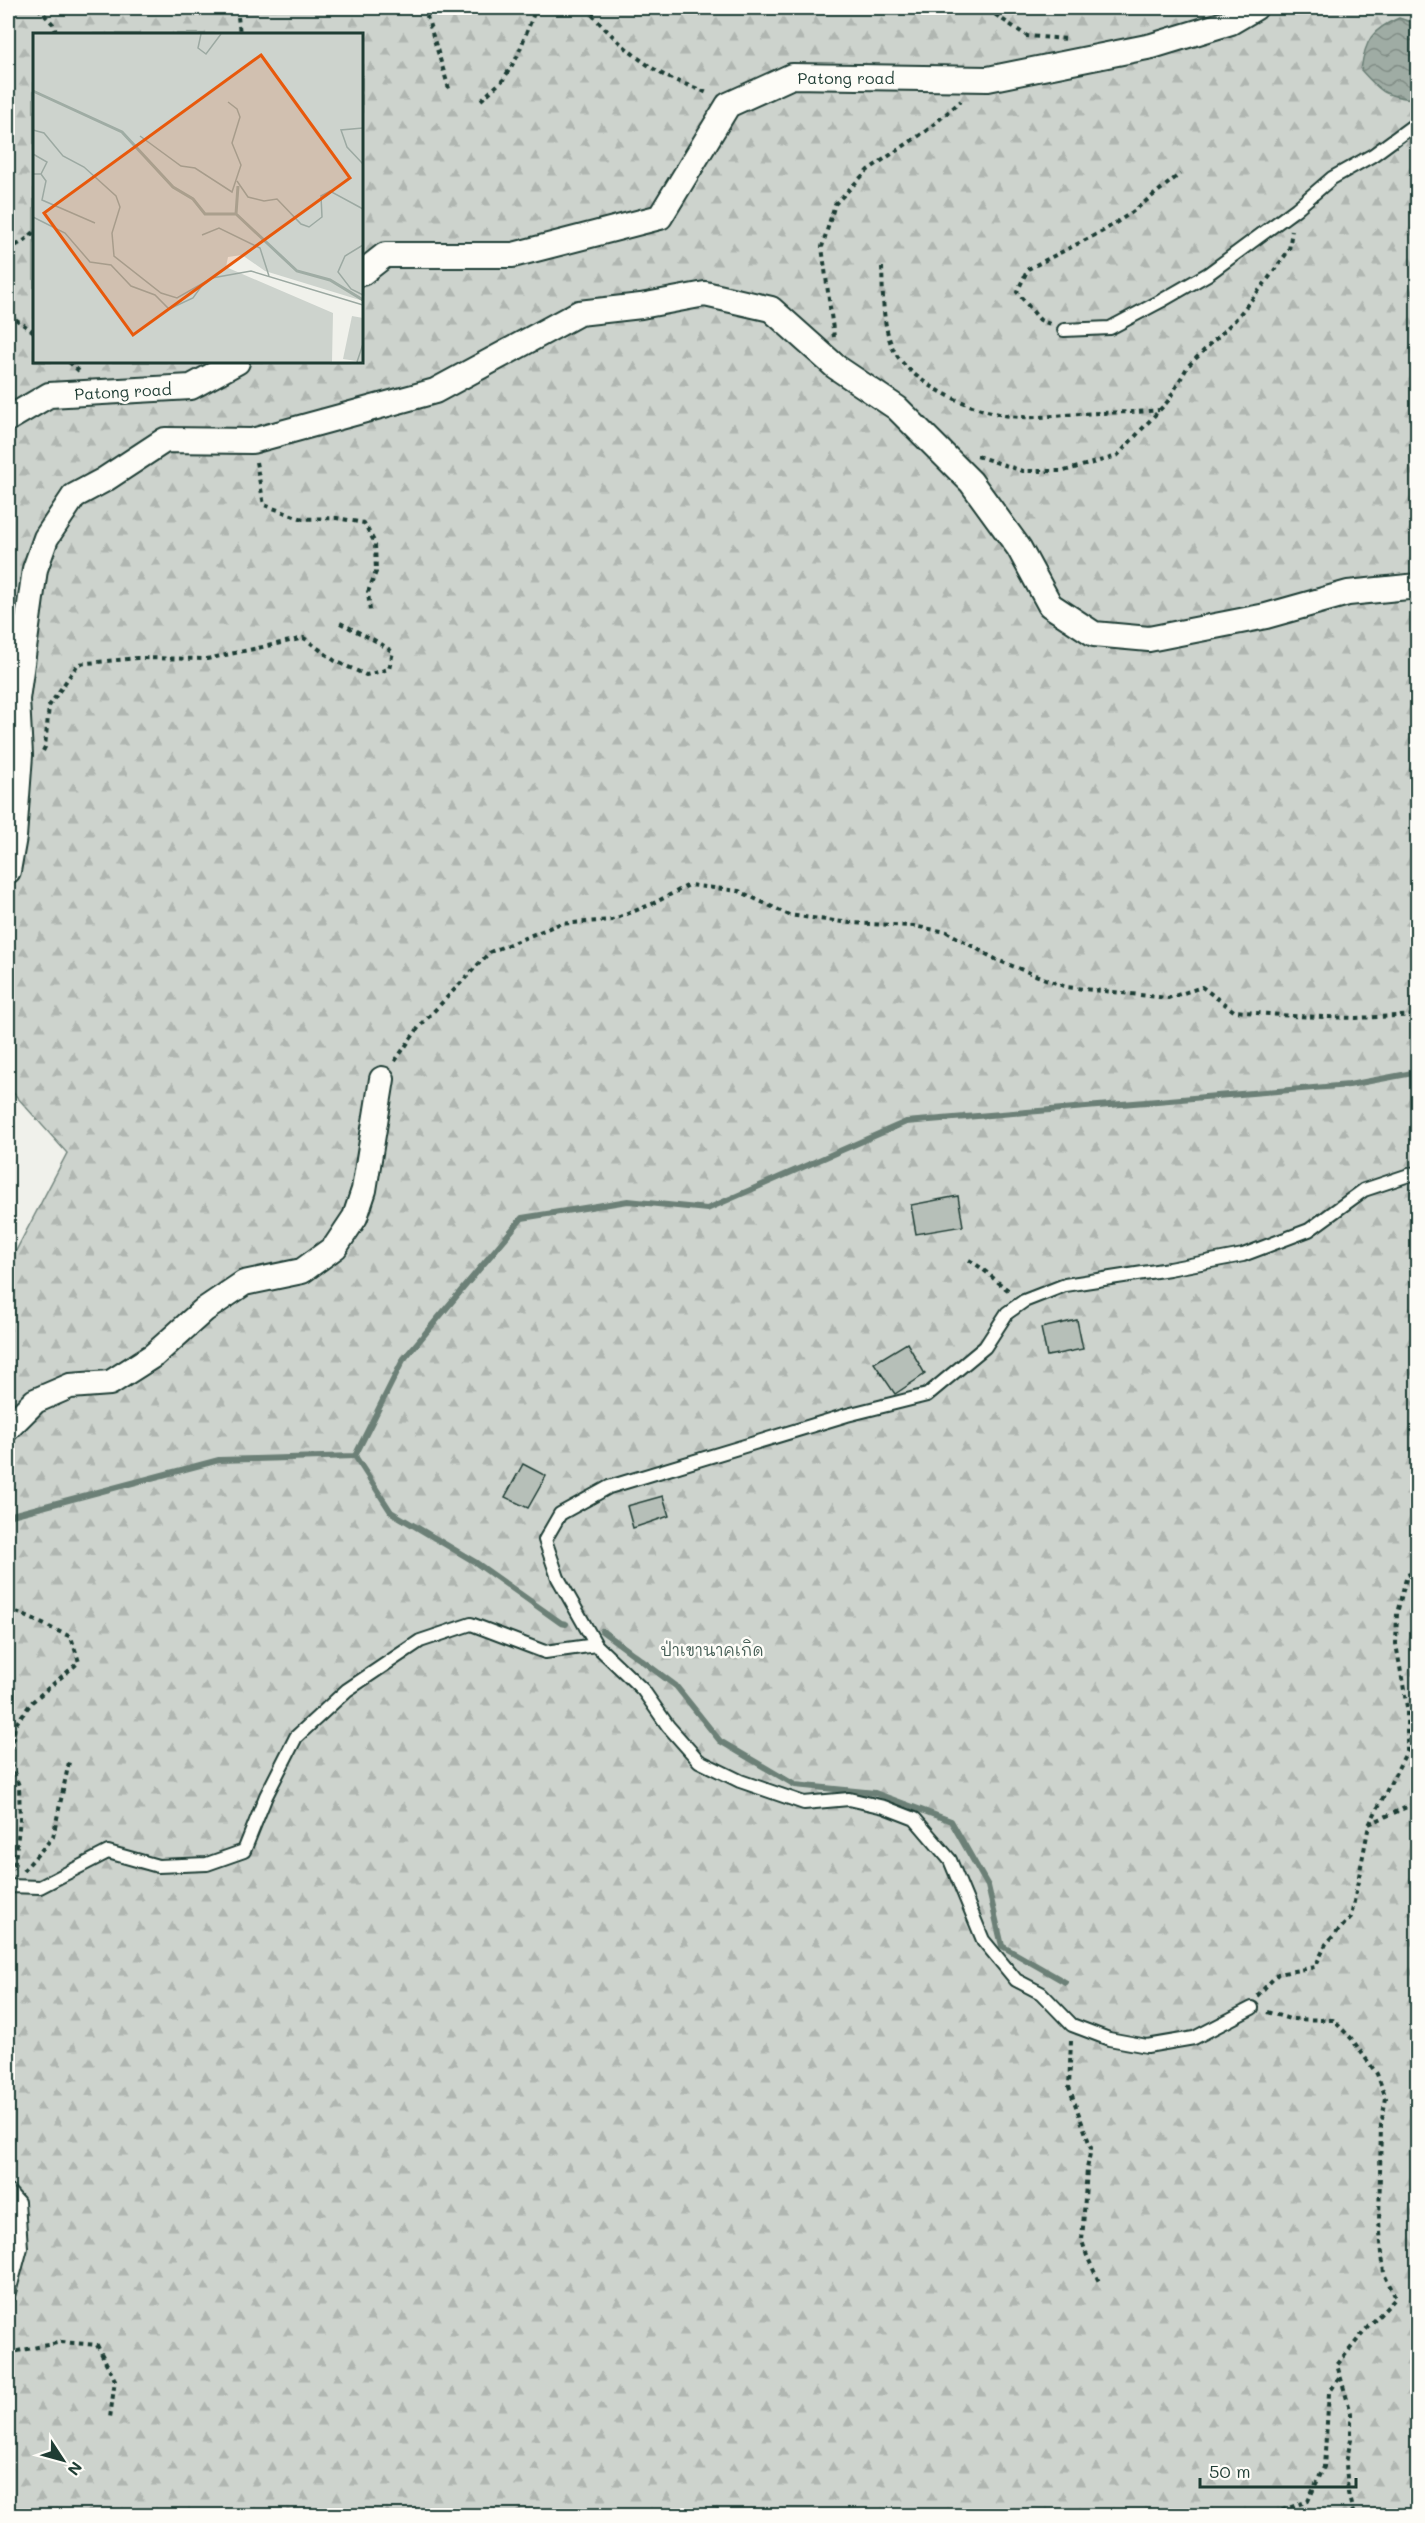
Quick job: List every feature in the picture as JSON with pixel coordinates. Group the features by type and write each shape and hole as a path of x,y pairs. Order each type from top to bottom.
{"street":[{"name":"Patong road","path":"728,105 792,76 988,79 1152,46 1230,22 1255,8"},
{"path":"363,272 385,255 513,255 660,217 728,105"},
{"path":"8,871 14,837 20,755 17,699 35,569 46,538 74,496 104,480 165,440 252,441 435,391 579,314 641,306 705,294 771,309 836,367 897,408 971,482 1020,548 1050,605 1094,634 1149,639 1266,616 1348,593 1418,586"},
{"name":"Patong road","path":"8,419 49,395 191,387 235,363"},
{"path":"8,1428 35,1401 70,1386 110,1383 154,1355 204,1310 244,1283 302,1271 335,1247 355,1217 364,1191 382,1079"}],"lane":[{"path":"1064,330 1110,328 1208,274 1296,209 1332,178 1373,155 1418,122"},
{"path":"1252,2008 1194,2038 1147,2046 1109,2039 1072,2025 1041,1993 1016,1980 983,1940 950,1860 915,1819 884,1807 849,1799 804,1803 740,1781 699,1761 668,1726 643,1690 596,1645 558,1578 545,1540 560,1514 609,1487 847,1414 927,1395 985,1347 1008,1313 1024,1301 1065,1285 1243,1255 1309,1230 1364,1190 1418,1172"},
{"path":"9,1886 40,1887 108,1852 158,1866 207,1864 244,1851 266,1796 296,1737 347,1690 420,1641 471,1624 546,1652 596,1645"},
{"path":"8,2191 18,2202 21,2248 8,2296"}],"path":[{"path":"8,10 14,8"},
{"path":"38,8 56,33"},
{"path":"237,8 240,33"},
{"path":"422,8 426,13 450,92"},
{"path":"481,100 503,80 517,57 536,8"},
{"path":"586,8 608,33 664,76 694,86 728,105"},
{"path":"989,8 1027,36 1072,39"},
{"path":"836,367 833,322 822,247 835,204 868,170 926,131 988,79"},
{"path":"1064,330 1040,320 1017,292 1028,269 1103,231 1131,213 1180,174"},
{"path":"949,460 966,452 1023,471 1064,471 1117,456 1168,401 1188,366 1235,320 1289,250 1296,209"},
{"path":"8,250 33,233"},
{"path":"882,267 884,315 892,345 913,374 936,390 968,404 1004,415 1041,418 1160,410"},
{"path":"8,314 33,331"},
{"path":"252,441 264,506 303,519 337,518 363,523 375,543 376,572 368,592 370,611"},
{"path":"40,755 45,747 49,706 78,664 137,658 207,659 234,651 278,645 304,638 335,661 366,675 389,669 393,652 338,622"},
{"path":"382,1079 419,1027 490,952 559,924 612,920 652,904 689,885 739,891 789,915 850,923 913,926 947,932 997,960 1066,987 1168,998 1202,987 1234,1011 1292,1016 1356,1018 1418,1015"},
{"path":"969,1260 985,1268 997,1282 1024,1301"},
{"path":"1354,2516 1348,2493 1346,2463 1351,2439 1351,2413 1337,2365 1368,2327 1388,2309 1396,2298 1384,2274 1379,2222 1381,2124 1386,2098 1377,2074 1351,2038 1333,2020 1290,2019 1252,2008 1259,1992 1278,1974 1315,1967 1326,1944 1351,1917 1369,1825 1407,1750 1407,1707 1396,1644 1397,1613 1407,1575 1418,1571"},
{"path":"8,1608 71,1637 80,1662 32,1702 15,1725 9,1761 18,1786 21,1819 9,1886"},
{"path":"9,1886 53,1837 69,1762"},
{"path":"1369,1825 1418,1802"},
{"path":"1072,2025 1069,2087 1091,2148 1086,2179 1082,2241 1100,2284"},
{"path":"8,2353 62,2342 98,2345 115,2380 110,2418"},
{"path":"1277,2516 1277,2512 1308,2501 1314,2490 1326,2452 1329,2393 1340,2377"}],"green space":[{"name":"ป่าเขานาคเกิด","path":"8,8 1417,8 1417,2515 8,2515 8,1266 67,1153 8,1087"}],"water":[{"path":"1399,18 1417,24 1416,99 1397,97 1384,92 1361,70 1371,37 1376,31"}],"building":[{"path":"958,1196 963,1226 916,1234 911,1205"},
{"path":"1077,1320 1083,1349 1047,1356 1041,1328"},
{"path":"907,1343 925,1374 895,1394 874,1363"},
{"path":"523,1464 546,1476 528,1508 505,1497"},
{"path":"663,1496 669,1516 633,1528 627,1506"}],"waterway":[{"path":"8,1516 219,1460 355,1456 403,1360 522,1218 628,1201 707,1209 906,1122 1349,1085 1418,1072"},
{"path":"355,1456 391,1512 475,1562 561,1623 566,1624"},
{"path":"602,1631 676,1686 720,1741 795,1785 875,1793 951,1821 988,1886 1002,1946 1065,1982"}]}
